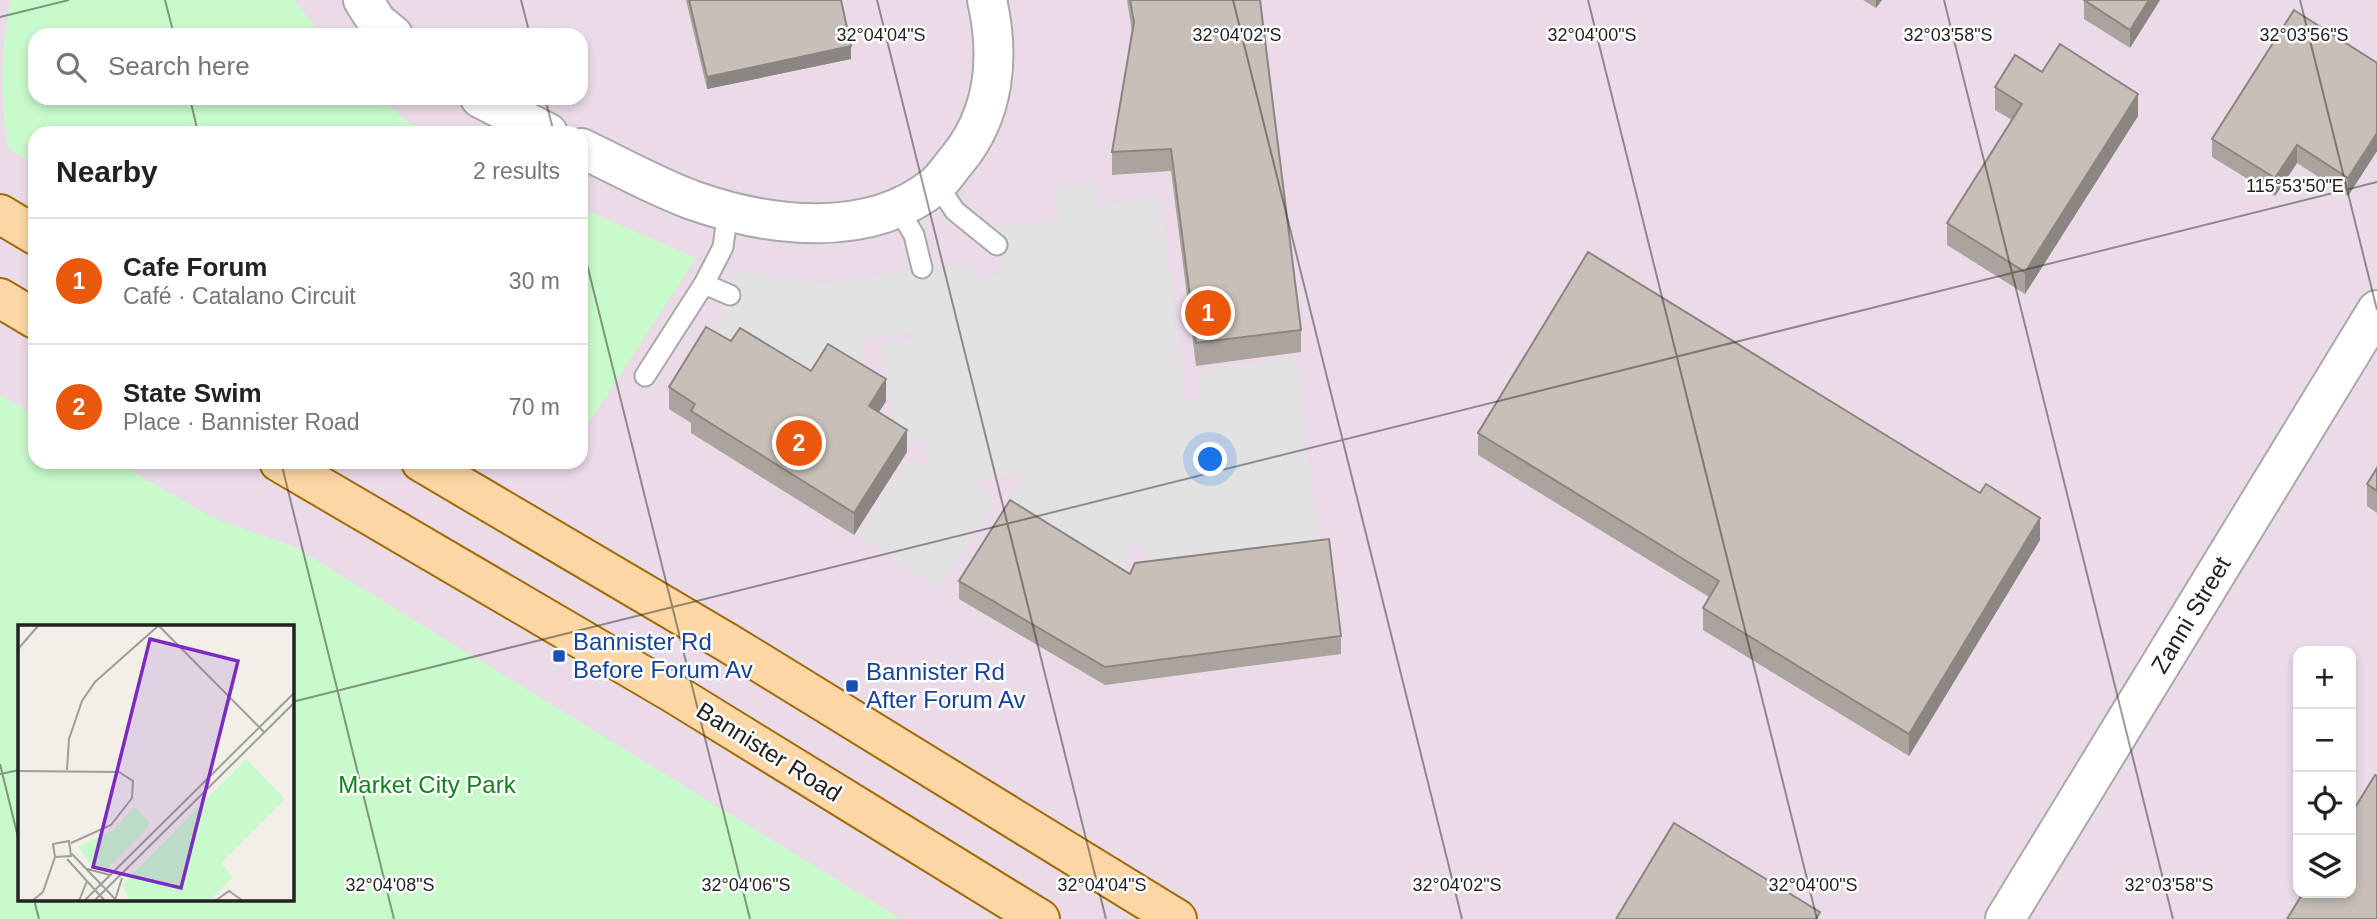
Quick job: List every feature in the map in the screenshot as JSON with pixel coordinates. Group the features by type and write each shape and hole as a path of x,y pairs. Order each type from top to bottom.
{"main road":[{"path":"0,214 28,231"},
{"path":"0,298 28,315"},
{"path":"0,327 28,327"},
{"name":"Bannister Road","path":"291,469 673,693 1040,919"},
{"path":"433,469 729,643 1177,919"}],"street":[{"path":"363,0 377,22 384,28"},
{"path":"588,152 689,199 768,220 818,223 869,218 898,208 937,184 969,146 991,96 993,28 987,0"},
{"path":"494,105 534,126"},
{"name":"Zanni Street","path":"2005,919 2377,310"}],"lane":[{"path":"937,184 955,211 997,245"},
{"path":"898,208 914,235 922,268"},
{"path":"645,376 704,284 723,247 728,211"},
{"path":"704,284 730,295"}],"shaded area":[{"path":"0,0 2377,0 2377,919 0,919"},
{"path":"1095,183 1098,206 1160,198 1186,403 1201,401 1198,371 1296,358 1318,542 1150,566 1142,544 1133,545 1123,569 1010,501 1022,474 967,479 995,501 940,587 857,534 911,457 930,471 926,440 897,444 882,344 913,339 912,332 863,339 861,373 712,348 730,295 734,270 823,285 922,268 968,265 971,279 1001,276 997,226 1058,221 1054,189"}],"green space":[{"path":"11,0 295,0 315,28 28,28 28,105 389,105 415,126 28,126 28,161 8,148 2,74"},
{"path":"588,211 696,258 588,424"},
{"name":"Market City Park","path":"0,395 28,411 28,469 128,469 213,518 295,547 901,919 0,919"}],"building":[{"path":"689,0 841,0 851,46 707,77"},
{"path":"1130,0 1260,0 1301,330 1196,343 1171,149 1112,152 1134,22"},
{"path":"2084,0 2149,0 2130,30"},
{"path":"2294,10 2377,63 2377,133 2348,178 2297,145 2275,178 2212,139"},
{"path":"2060,44 2138,94 2025,272 1947,223 2022,104 1995,87 2015,55 2042,72"},
{"path":"1588,252 1980,493 1986,484 2040,518 1909,734 1703,608 1719,581 1478,433"},
{"path":"706,327 731,341 740,328 811,371 828,344 886,379 869,406 907,430 854,513 691,411 695,404 669,387"},
{"path":"2377,468 2377,491 2367,484"},
{"path":"1010,500 1130,574 1135,563 1329,539 1341,636 1105,667 959,581"},
{"path":"2375,775 2377,776 2377,919 2287,919 2300,898 2356,898 2356,806"},
{"path":"1674,823 1820,912 1816,919 1616,919"}],"place":[{"name":"Cafe Forum","path":"1208,313"},
{"name":"State Swim","path":"799,443"},
{"name":"Bannister Rd Before Forum Av","path":"559,656"},
{"name":"Bannister Rd After Forum Av","path":"852,686"}]}
